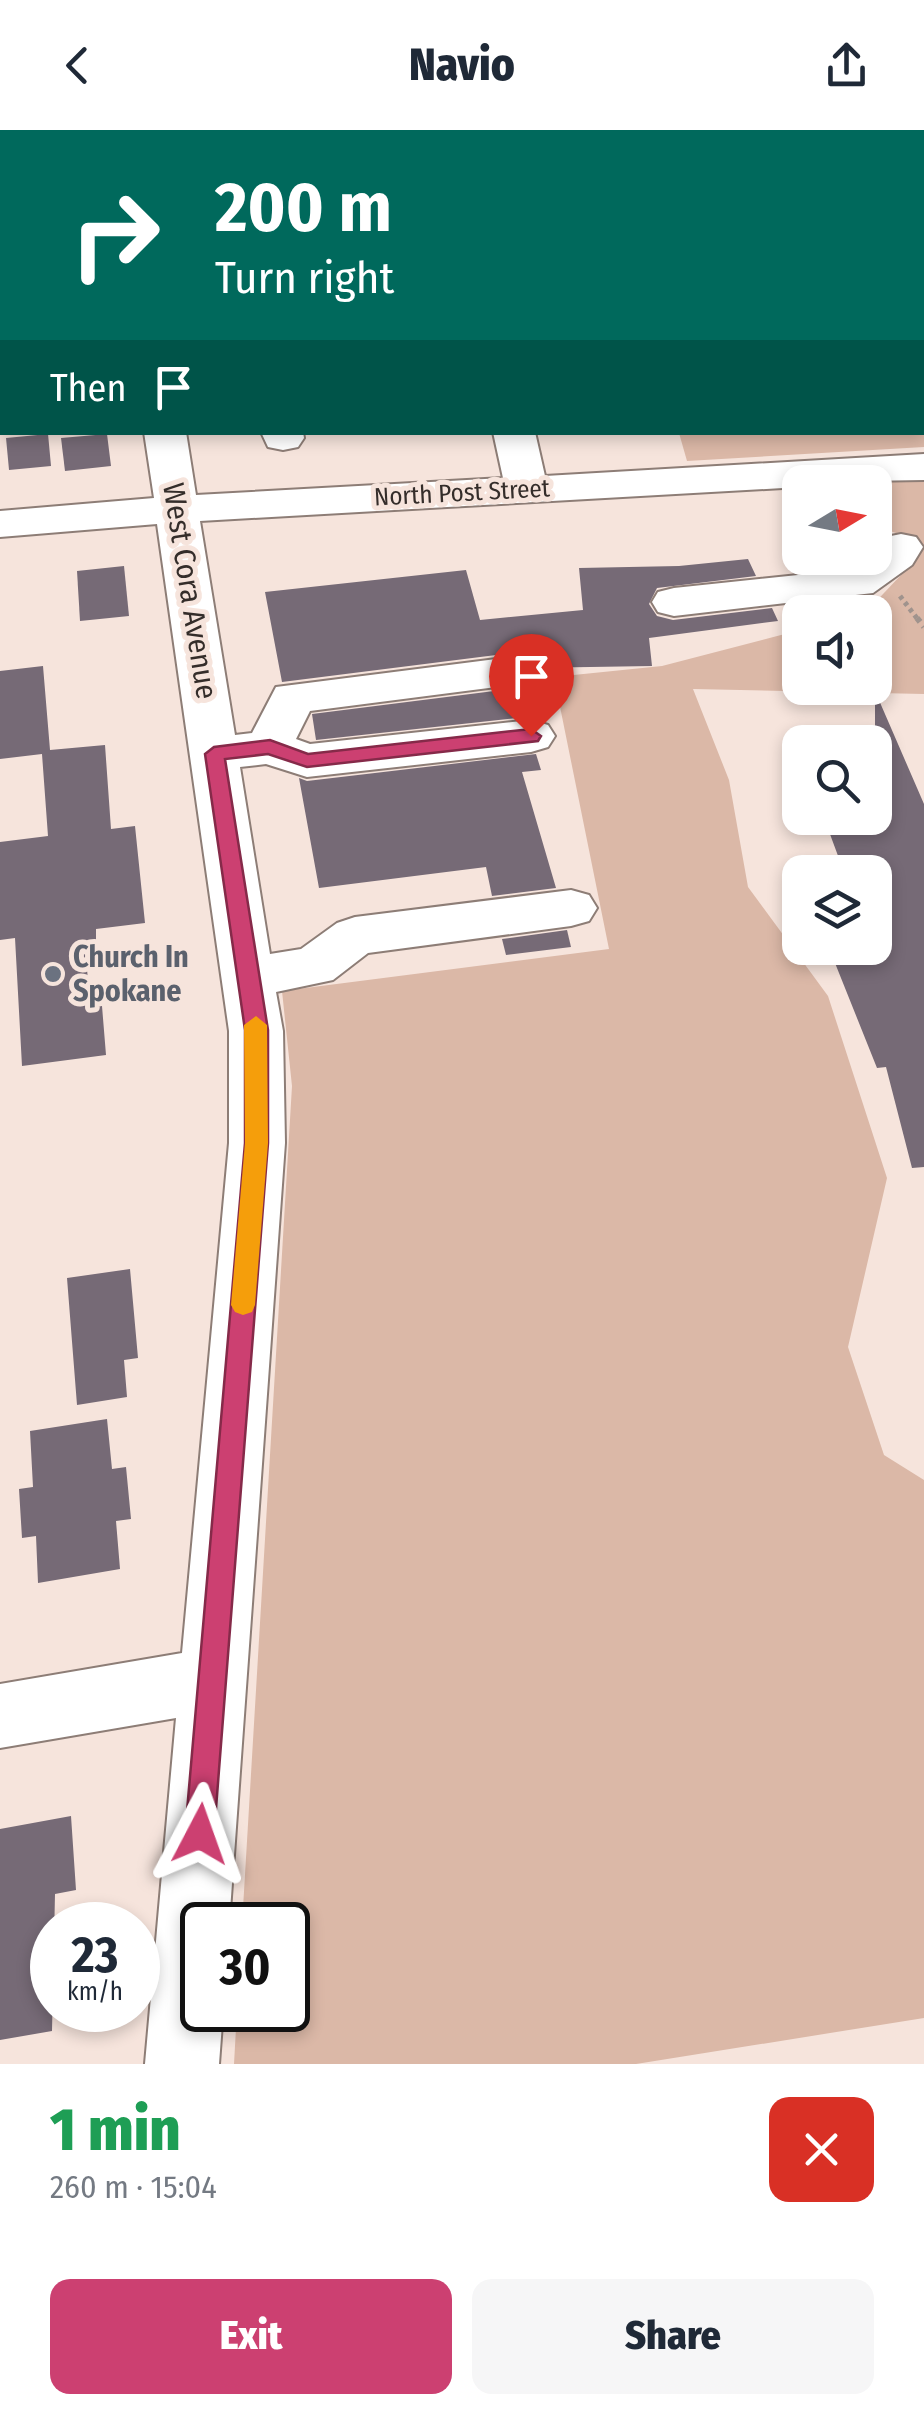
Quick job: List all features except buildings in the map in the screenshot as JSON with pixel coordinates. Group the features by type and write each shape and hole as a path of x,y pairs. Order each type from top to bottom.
{"street":[{"name":"West Cora Avenue","path":"166,435 256,1030 257,1143 182,2064"},
{"path":"515,435 527,490"},
{"name":"North Post Street","path":"0,524 178,509 924,468"},
{"path":"728,479 782,502"},
{"path":"674,602 857,583 900,546"},
{"path":"270,747 293,698 504,673"},
{"path":"214,754 270,747 307,760 531,736"},
{"path":"248,977 315,966 355,936 571,908"},
{"path":"0,1716 211,1680"}],"shaded area":[{"path":"680,435 924,435 924,447 687,461"},
{"path":"924,477 924,694 892,693 892,595 882,595 919,556 914,539 892,532 892,479"},
{"path":"782,635 782,691 693,689 729,780 748,887 782,933 782,965 805,965 828,996 887,1178 848,1347 884,1455 924,1480 924,2018 636,2064 234,2064 236,2032 310,2032 310,1902 243,1902 292,1086 282,991 609,949 554,677 662,666"}],"slow traffic":[{"path":"243,1305 257,1143 256,1025"}],"place":[{"name":"Church In Spokane","path":"53,974"}],"route":[{"path":"200,1834 257,1143 256,1030 214,754 270,747 307,760 531,736"}]}
